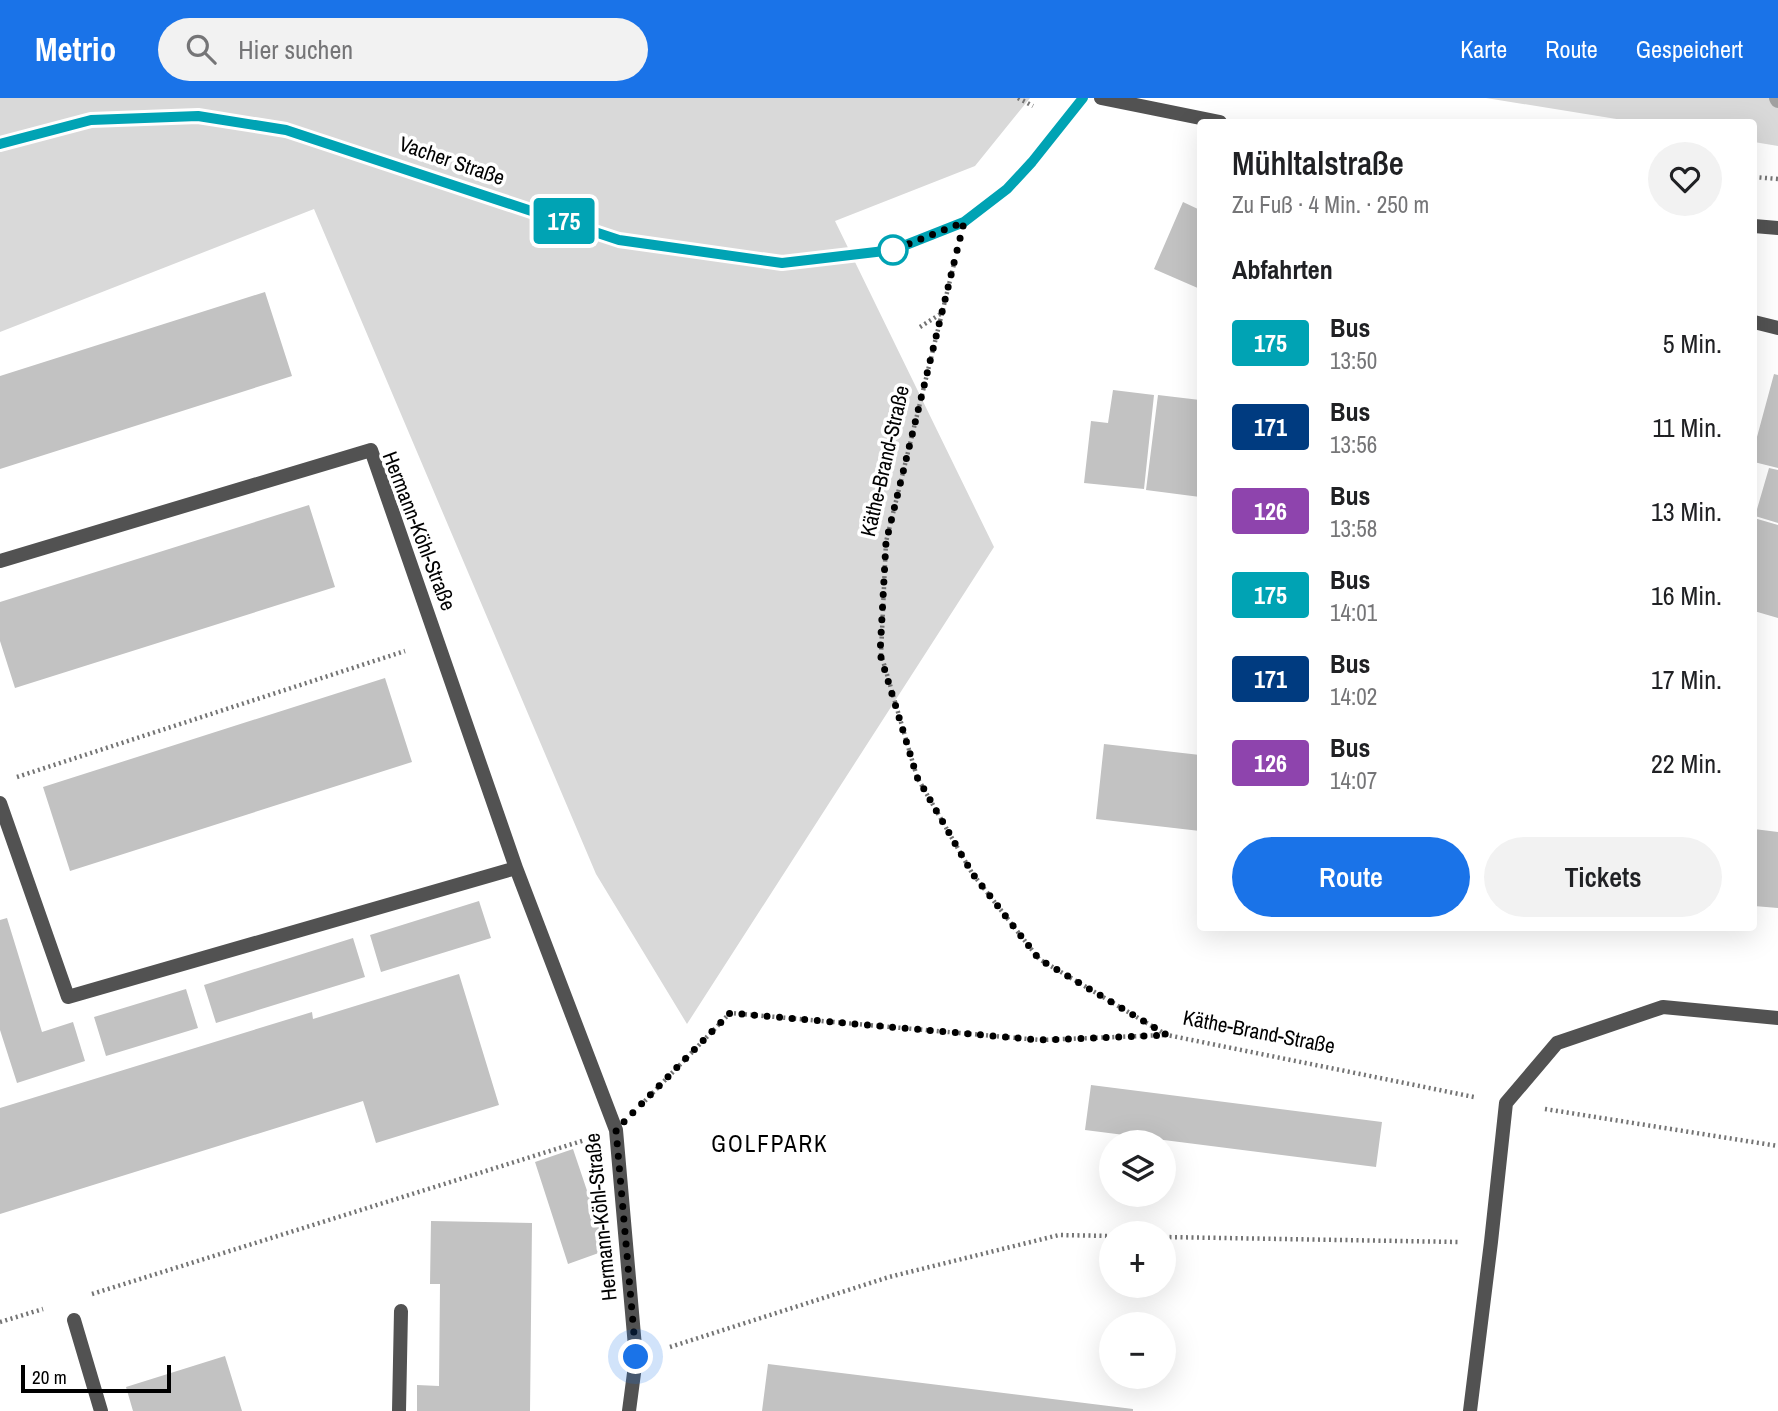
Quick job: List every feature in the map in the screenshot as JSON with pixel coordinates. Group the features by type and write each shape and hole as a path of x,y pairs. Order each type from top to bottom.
{"street":[{"name":"Vacher Straße","path":"0,144 91,120 198,116 286,130 619,240 782,263 893,250 964,222 1007,189 1083,98"},
{"path":"1101,98 1205,119"},
{"path":"1757,226 1778,228"},
{"path":"1757,323 1778,328"},
{"name":"Hermann-Köhl-Straße","path":"0,561 371,450 516,868 616,1130 636,1357 629,1411"},
{"path":"0,803 68,997 516,868"},
{"path":"1470,1411 1506,1103 1557,1043 1663,1007 1778,1018"},
{"path":"399,1411 401,1311"},
{"path":"74,1320 101,1411"}],"path":[{"path":"1757,177 1778,179"},
{"name":"Käthe-Brand-Straße","path":"964,222 886,542 880,654 917,777 972,873 1039,959 1167,1035 1506,1103 1778,1146"},
{"path":"920,327 942,313"},
{"path":"13,778 437,640"},
{"path":"80,1298 616,1130 730,1013 1040,1040 1167,1035"},
{"path":"636,1357 889,1277 1059,1235 1099,1236"},
{"path":"1176,1237 1491,1242"},
{"path":"0,1322 53,1306"}],"shaded area":[{"path":"0,98 1030,98 975,166 835,221 994,547 687,1024 596,874 314,209 0,332"},
{"path":"1486,98 1778,98 1778,146 1757,142 1757,119 1616,119"}],"building":[{"path":"1183,202 1197,209 1197,288 1154,269"},
{"path":"265,292 292,376 0,469 0,376"},
{"path":"1774,374 1778,375 1778,468 1757,463 1757,437"},
{"path":"1113,390 1154,395 1144,489 1084,483 1091,421 1108,423"},
{"path":"1158,395 1197,400 1197,497 1146,490"},
{"path":"1769,468 1778,470 1778,523 1757,517"},
{"path":"309,505 335,587 15,688 0,641 0,602"},
{"path":"1757,519 1778,525 1778,618 1757,612"},
{"path":"385,678 412,762 70,871 43,787"},
{"path":"1104,744 1197,755 1197,831 1096,819"},
{"path":"1757,829 1778,832 1778,908 1757,906"},
{"path":"479,901 491,938 381,972 370,935"},
{"path":"7,918 42,1032 73,1022 85,1061 17,1083 0,1030 0,920"},
{"path":"353,938 365,977 216,1023 204,985"},
{"path":"459,974 499,1105 376,1143 363,1101 0,1214 0,1108 312,1012 313,1019"},
{"path":"186,989 198,1028 106,1056 94,1017"},
{"path":"1091,1085 1382,1122 1376,1167 1176,1142 1176,1130 1085,1130"},
{"path":"573,1149 607,1250 568,1264 535,1162"},
{"path":"431,1221 532,1223 530,1411 417,1411 417,1385 439,1386 440,1284 430,1284"},
{"path":"225,1356 242,1411 133,1411 126,1387"},
{"path":"768,1364 1133,1409 1133,1411 762,1411"}],"bus line":[{"name":"175","path":"0,144 91,120 198,116 286,130 619,240 782,263 893,250 964,222 1007,189 1083,98"}],"district":[{"name":"GOLFPARK","path":"770,1144"}],"route":[{"path":"636,1357 616,1130 730,1013 1040,1040 1167,1035 1039,959 972,873 917,777 880,654 886,542 964,222 893,250"}]}
